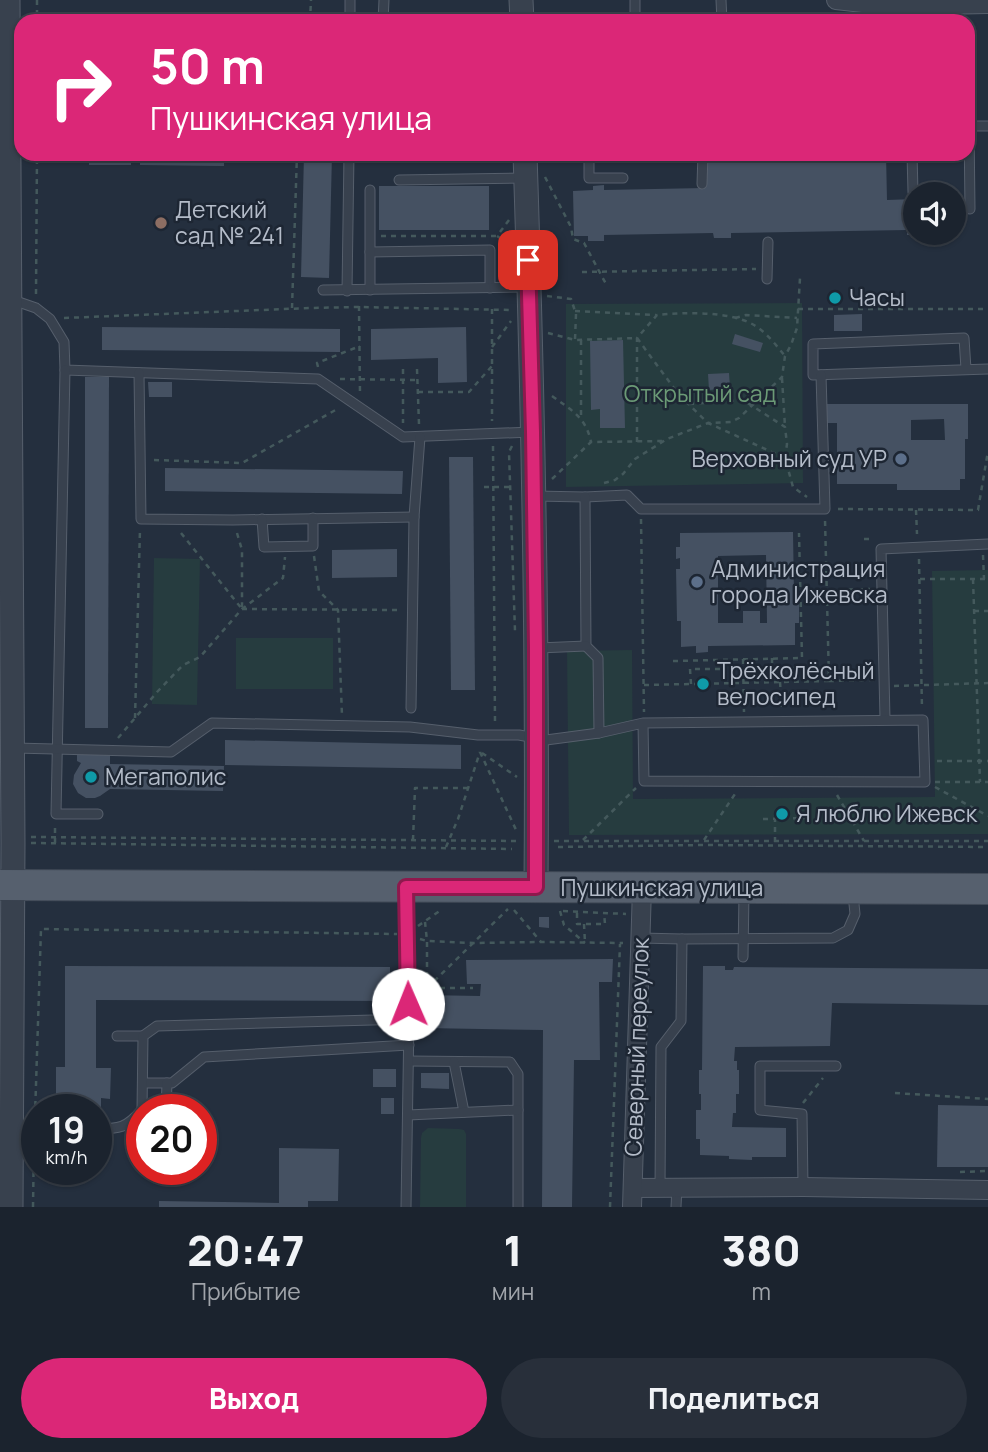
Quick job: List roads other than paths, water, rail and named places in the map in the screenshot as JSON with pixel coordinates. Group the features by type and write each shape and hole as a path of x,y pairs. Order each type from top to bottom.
{"main road":[{"name":"Пушкинская улица","path":"6,885 406,887 531,898 642,901 744,888 988,889"}],"street":[{"path":"8,0 5,299 6,717 12,748 19,840 6,885 6,1053 21,1104"},
{"path":"836,0 890,6 906,3 988,4"},
{"path":"528,161 535,176 537,291 533,432 540,490 531,898"},
{"name":"Северный переулок","path":"632,1207 642,901"},
{"path":"11,1207 21,1161"},
{"path":"633,1188 988,1190"}],"lane":[{"path":"347,291 349,161"},
{"path":"589,161 589,178 624,178"},
{"path":"702,161 702,184"},
{"path":"912,161 913,182"},
{"path":"969,161 970,209"},
{"path":"399,180 535,176"},
{"path":"370,190 370,290"},
{"path":"767,279 768,242"},
{"path":"370,252 490,250 490,288"},
{"path":"323,290 490,288 537,291"},
{"path":"5,299 36,308 50,319 64,342 56,814 98,814"},
{"path":"966,369 964,338 813,344 813,375 988,369"},
{"path":"65,370 318,379 403,437 533,432"},
{"path":"139,373 141,519 262,520 414,516"},
{"path":"540,490 585,497 626,495 641,509 825,509 821,375"},
{"path":"411,708 414,516 420,437"},
{"path":"585,497 586,646 598,658 599,733"},
{"path":"262,520 264,547 286,547 313,546 313,519"},
{"path":"885,719 881,549 986,544"},
{"path":"536,648 586,646"},
{"path":"12,748 171,752 212,723 410,727 478,735 519,735 546,740 599,733 643,723 923,720 925,782 643,781 643,723"},
{"path":"406,887 409,1019 406,1207"},
{"path":"743,957 744,888"},
{"path":"641,938 833,938 848,930 855,914 853,889"},
{"path":"676,1207 668,1188 661,1047 681,1021 682,939"},
{"path":"117,1037 143,1036 157,1027 409,1019"},
{"path":"143,1036 143,1094"},
{"path":"143,1083 172,1083 204,1057 409,1045"},
{"path":"409,1061 510,1062 517,1074 518,1207"},
{"path":"453,1062 464,1112"},
{"path":"803,1187 802,1114 760,1110 760,1066 834,1066"},
{"path":"167,1083 167,1094"},
{"path":"408,1115 517,1110"}],"place":[{"name":"Детский сад № 241","path":"161,223"},
{"name":"Часы","path":"835,298"},
{"name":"Верховный суд УР","path":"901,459"},
{"name":"Администрация города Ижевска","path":"697,582"},
{"name":"Трёхколёсный велосипед","path":"703,684"},
{"name":"Мегаполис","path":"91,777"},
{"name":"Я люблю Ижевск","path":"782,814"}],"park label":[{"name":"Открытый сад","path":"700,394"}]}
